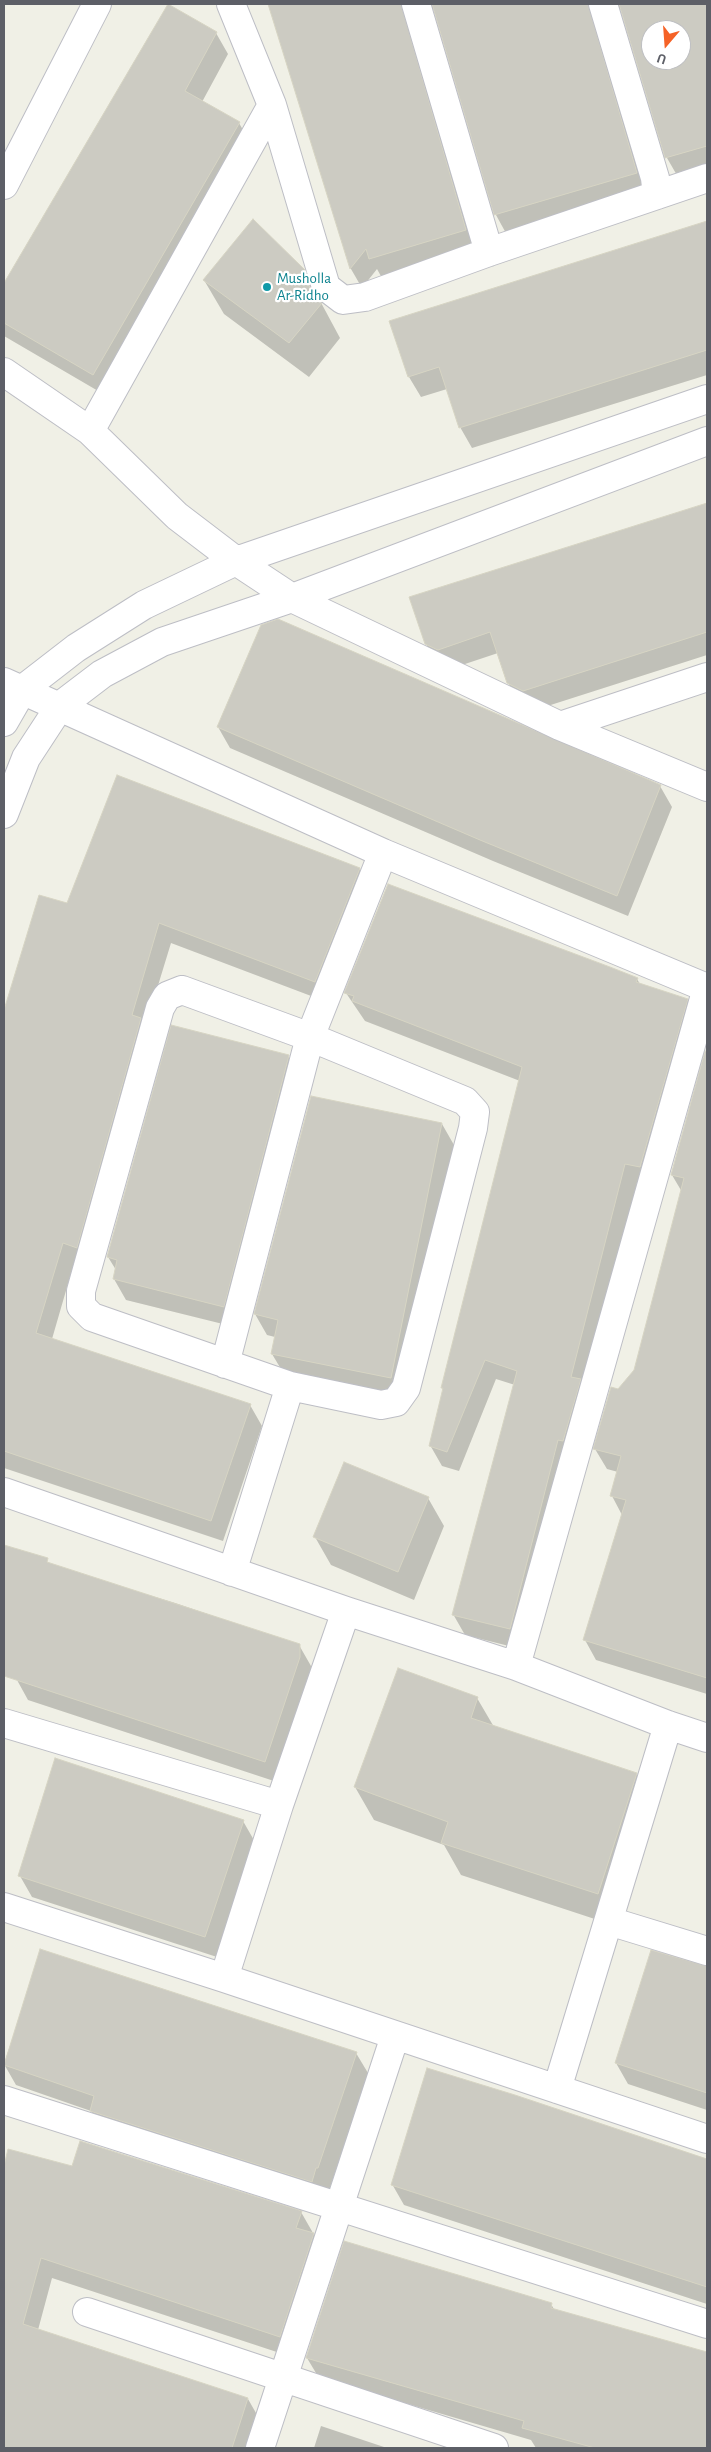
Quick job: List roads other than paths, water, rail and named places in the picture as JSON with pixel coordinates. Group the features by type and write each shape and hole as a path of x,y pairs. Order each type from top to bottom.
{"street":[{"path":"4,184 97,4"},
{"path":"232,4 272,105 326,287 343,300 365,297 489,252 707,178"},
{"path":"416,4 489,252"},
{"path":"603,4 655,178 657,195"},
{"path":"90,431 272,105"},
{"path":"4,372 90,431 177,516 236,561 292,598 560,726 707,787"},
{"path":"4,722 13,686 144,605 236,561 707,399"},
{"path":"4,814 26,758 60,706 102,674 162,642 292,598 707,441"},
{"path":"560,726 707,677"},
{"path":"13,686 383,852 707,988 516,1666"},
{"path":"225,1364 310,1037 383,852"},
{"path":"182,990 310,1037 465,1101 475,1112 474,1128 406,1388 396,1402 382,1405 290,1386 92,1317 81,1306 82,1291 160,1008 167,996 182,990"},
{"path":"232,1572 290,1386"},
{"path":"4,1492 346,1611 516,1666 668,1725 707,1738"},
{"path":"224,1978 279,1805 346,1611"},
{"path":"4,1723 279,1805"},
{"path":"557,2089 668,1725"},
{"path":"4,1907 224,1978 707,2139"},
{"path":"609,1921 707,1951"},
{"path":"260,2448 338,2205 395,2036"},
{"path":"4,2100 707,2324"},
{"path":"87,2312 494,2448"}],"place":[{"name":"Musholla Ar-Ridho","path":"267,287"}]}
